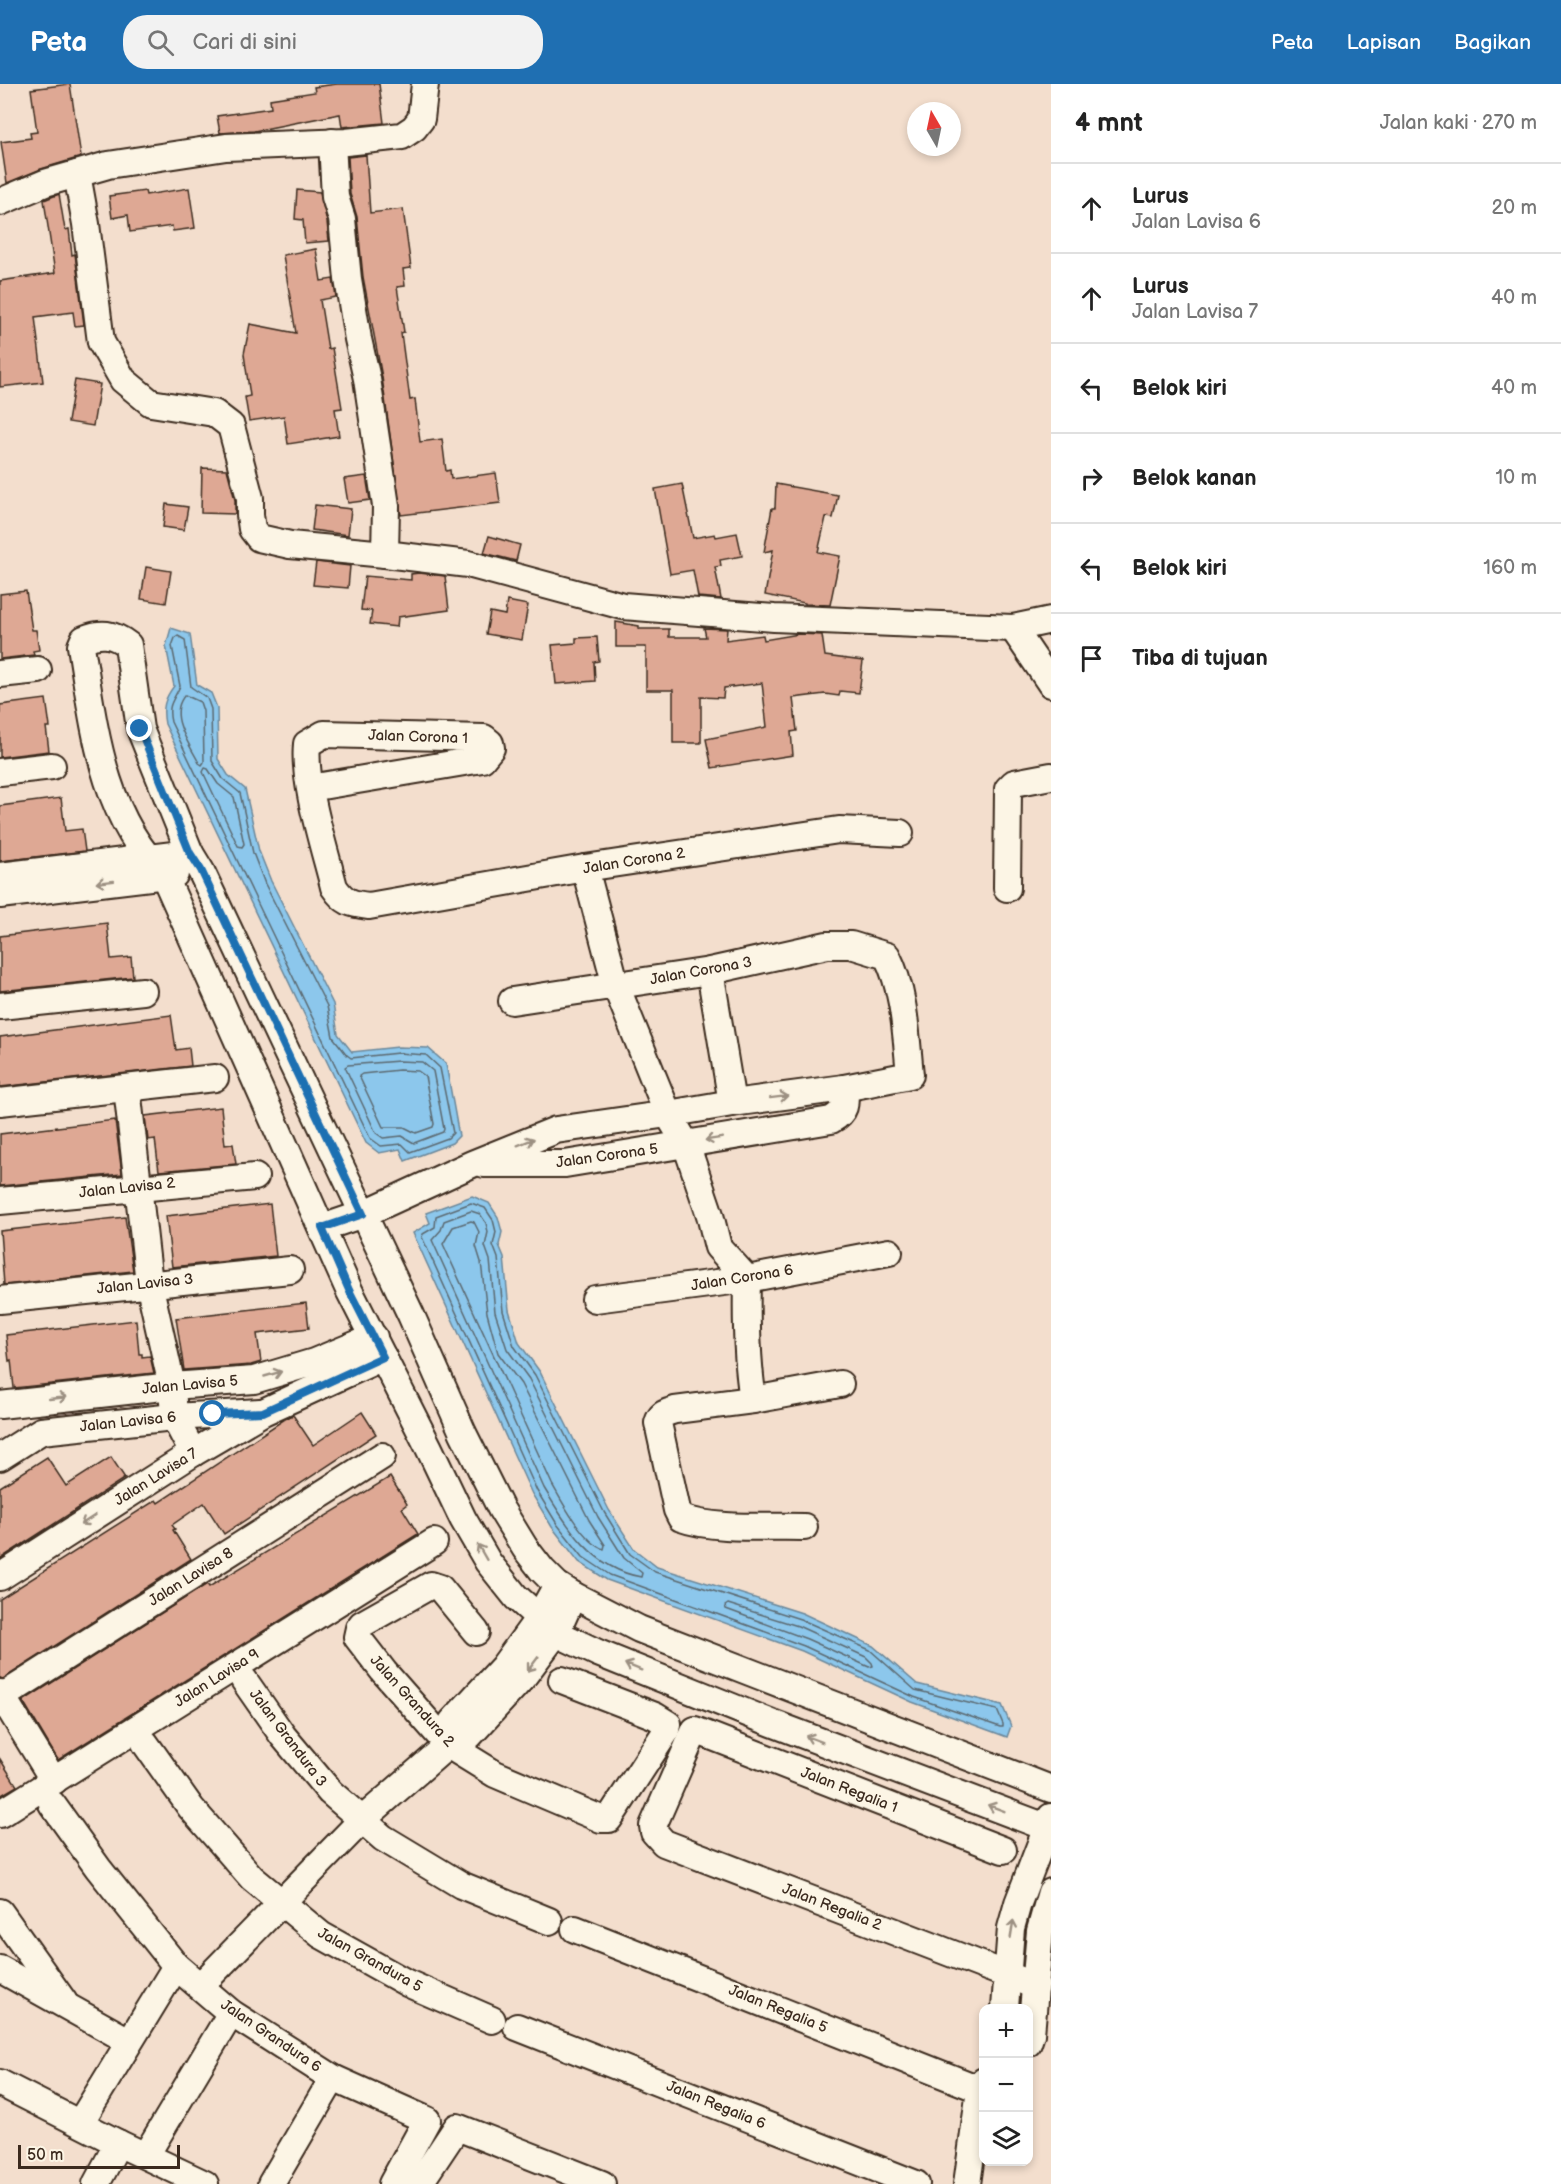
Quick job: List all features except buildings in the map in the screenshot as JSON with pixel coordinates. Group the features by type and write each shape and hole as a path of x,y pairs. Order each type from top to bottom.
{"street":[{"path":"0,202 45,183 108,165 226,147 332,142 407,134 421,119 425,84"},
{"path":"332,142 335,197 342,219 350,289 367,379 386,506 385,554"},
{"path":"77,174 86,224 101,342 123,380 151,403 214,413 231,426 249,491 252,530 259,538 290,545 468,564 623,606 774,618 1013,628 1051,620"},
{"path":"1013,628 1051,684"},
{"path":"1005,2004 1013,1919 1050,1825 772,1723 598,1653 547,1626 516,1597 488,1562 463,1519 349,1290 155,867 113,798 95,735 81,645 84,639 97,634 117,636 128,645 140,729 196,862 501,1509 525,1548 542,1570 565,1590 597,1610 649,1634 1051,1789"},
{"path":"0,674 38,670"},
{"name":"Jalan Corona 1","path":"324,734 484,738 490,742 491,748 482,759 310,788 305,760 307,744 324,734"},
{"path":"0,772 52,766"},
{"path":"1007,888 1007,799 1010,785 1051,776"},
{"name":"Jalan Corona 2","path":"310,788 334,887 341,899 349,904 369,906 585,868 839,830 900,833"},
{"path":"0,895 155,867 196,862"},
{"path":"0,876 155,867"},
{"path":"585,868 616,986 668,1114 686,1144 710,1215 718,1247 747,1278 749,1374 753,1400"},
{"name":"Jalan Corona 3","path":"512,1001 711,971 827,945 851,945 887,956 896,976 910,1075"},
{"path":"711,971 732,1103"},
{"path":"0,1006 143,991"},
{"name":"Jalan Corona 5","path":"472,1164 556,1130 844,1088 910,1075"},
{"path":"0,1102 215,1078"},
{"path":"126,1088 149,1283 172,1386 174,1417 194,1453"},
{"name":"Jalan Corona 5","path":"472,1164 565,1164 831,1120 843,1111 846,1104 844,1088"},
{"path":"322,1228 363,1214 472,1164"},
{"name":"Jalan Lavisa 2","path":"0,1201 255,1177"},
{"name":"Jalan Corona 6","path":"595,1299 747,1278 889,1252"},
{"name":"Jalan Lavisa 3","path":"0,1300 290,1270"},
{"name":"Jalan Lavisa 5","path":"0,1405 172,1386 254,1380 314,1362 379,1347"},
{"name":"Jalan Lavisa 7","path":"0,1577 194,1453 379,1347"},
{"path":"804,1527 709,1524 681,1518 677,1510 658,1423 664,1413 675,1410 753,1400 840,1384"},
{"name":"Jalan Lavisa 6","path":"0,1457 41,1431 174,1417 263,1412"},
{"name":"Jalan Lavisa 8","path":"1,1696 382,1456"},
{"name":"Jalan Lavisa 9","path":"0,1814 53,1792 434,1542"},
{"name":"Jalan Grandura 2","path":"476,1632 445,1593 435,1585 427,1585 362,1624 357,1632 359,1641 365,1649 448,1745 495,1774 602,1819 609,1819 669,1724 667,1721 562,1680"},
{"path":"200,1986 362,1820 448,1745 469,1736 523,1677 565,1590"},
{"name":"Jalan Grandura 3","path":"244,1680 283,1736 323,1784 383,1838 461,1885 549,1921"},
{"name":"Jalan Grandura 6","path":"1,1696 53,1792 98,1868 176,1966 231,2013 333,2078 427,2120 392,2184"},
{"name":"Jalan Regalia 1","path":"658,1837 652,1826 695,1730 1003,1850"},
{"name":"Jalan Grandura 5","path":"145,1743 191,1808 252,1878 321,1935 407,1983 492,2020"},
{"name":"Jalan Regalia 2","path":"658,1837 664,1843 1036,1986"},
{"path":"1033,2015 1040,1931 1051,1892"},
{"path":"0,1912 69,2008"},
{"name":"Jalan Regalia 5","path":"575,1929 979,2086"},
{"path":"0,1964 32,1956"},
{"path":"80,2123 176,1966"},
{"path":"0,1969 129,2041"},
{"path":"146,2155 231,2013"},
{"name":"Jalan Regalia 6","path":"517,2027 916,2184"},
{"path":"271,2184 333,2078"},
{"path":"0,2083 205,2184"},
{"path":"967,2184 979,2106"},
{"path":"419,2184 457,2127 547,2174 602,2184"},
{"path":"96,2184 118,2143"}],"water":[{"path":"171,628 190,634 197,685 211,693 217,708 218,759 228,775 245,789 259,851 271,881 333,1004 338,1034 352,1052 398,1047 428,1048 446,1064 459,1136 452,1143 405,1161 400,1149 379,1153 366,1143 165,724 165,704 174,686 166,646"},
{"path":"472,1196 489,1203 498,1217 502,1232 499,1245 504,1257 509,1310 519,1343 540,1372 609,1510 634,1549 657,1567 802,1613 873,1646 917,1684 1002,1705 1011,1726 1007,1737 912,1702 802,1651 607,1580 579,1562 552,1527 532,1494 413,1233 430,1223 426,1213"}],"route":[{"path":"140,729 190,853 201,870 363,1214 322,1228 349,1290 383,1357 263,1412 213,1414"}]}
